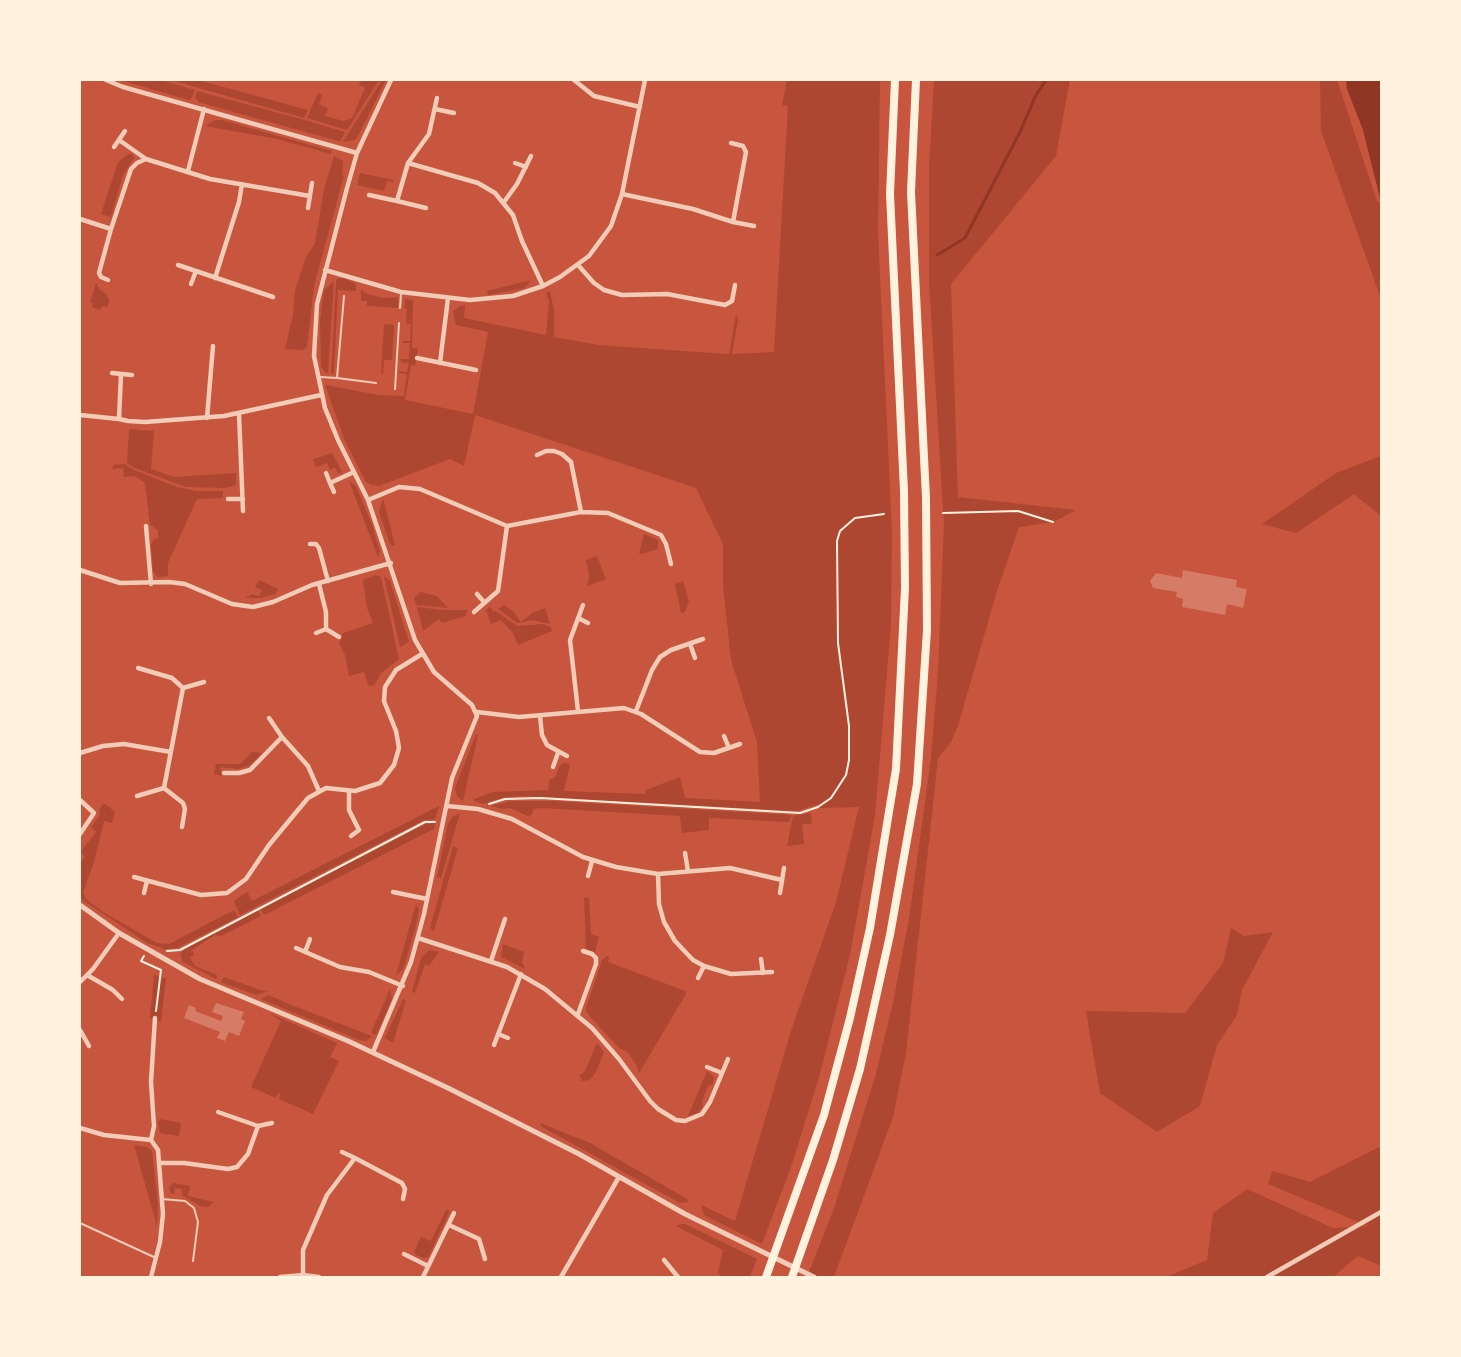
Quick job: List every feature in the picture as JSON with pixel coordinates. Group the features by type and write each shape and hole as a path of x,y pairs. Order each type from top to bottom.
{"highway":[{"path":"766,1277 824,1115 850,1018 870,928 896,769 906,588 904,481 890,194 895,80"},
{"path":"792,1277 833,1160 860,1069 890,935 917,784 927,630 926,498 911,192 916,80"}],"street":[{"path":"106,80 123,87 357,152"},
{"path":"391,80 357,152 325,270 315,322 314,345 317,377 330,421 368,500 415,640 422,654 442,681 472,705 477,712 512,717 618,708 636,711 700,752 714,753 740,744"},
{"path":"574,80 594,96 640,107"},
{"path":"325,270 401,292 448,298 500,298 543,286 578,265 605,236 611,226 622,194 645,80"},
{"path":"397,201 401,180 408,164 429,134 437,98"},
{"path":"188,171 204,109"},
{"path":"435,109 454,113"},
{"path":"114,147 126,130"},
{"path":"119,140 146,159 210,179 310,196"},
{"path":"731,143 743,146 746,152 733,222"},
{"path":"504,202 518,184 531,156"},
{"path":"108,280 101,277 99,273 112,229 131,169 137,163 146,159"},
{"path":"515,163 526,167"},
{"path":"408,164 478,183 496,193 513,215 522,242 543,286"},
{"path":"308,208 312,183"},
{"path":"215,278 239,202 242,184"},
{"path":"622,194 693,209 733,222 754,226"},
{"path":"370,195 426,208"},
{"path":"80,218 112,229"},
{"path":"178,265 273,298"},
{"path":"578,265 594,283 604,290 622,294 667,294 726,306 732,300 735,285"},
{"path":"192,284 196,271"},
{"path":"440,363 448,298"},
{"path":"207,418 213,346"},
{"path":"417,358 476,370"},
{"path":"112,373 132,375"},
{"path":"119,419 121,374"},
{"path":"80,416 145,422 207,418 239,414 321,395"},
{"path":"239,414 243,511"},
{"path":"537,456 546,451 554,451 562,454 571,462 581,512"},
{"path":"330,483 354,472"},
{"path":"326,473 334,492"},
{"path":"368,500 399,487 420,489 506,526 581,512 608,513 658,532 666,544 671,564"},
{"path":"228,499 243,499"},
{"path":"146,526 151,584"},
{"path":"474,612 496,594 500,587 506,526"},
{"path":"310,544 316,544 319,548 328,581"},
{"path":"80,570 120,583 151,584 169,582 185,584 232,604 253,607 273,602 318,584 390,563"},
{"path":"318,584 326,612 326,629"},
{"path":"477,594 484,602"},
{"path":"578,711 570,640 583,604"},
{"path":"578,618 588,623"},
{"path":"316,633 326,629"},
{"path":"326,629 339,637"},
{"path":"636,711 655,664 668,651 703,640"},
{"path":"690,644 695,658"},
{"path":"134,878 201,895 219,895 233,890 246,879 269,845 300,807 318,791 333,788 350,790 374,787 389,775 399,748 398,739 384,701 385,687 396,670 422,654"},
{"path":"138,668 172,678 184,688"},
{"path":"184,688 204,682"},
{"path":"164,788 184,688"},
{"path":"374,1052 403,986 418,938 452,778 474,726 477,712"},
{"path":"540,716 544,741 558,753 567,756"},
{"path":"269,718 282,737 308,766 318,791"},
{"path":"724,736 729,748"},
{"path":"224,773 239,773 250,770 282,737"},
{"path":"80,753 103,746 124,744 171,752"},
{"path":"552,767 558,753"},
{"path":"138,796 164,788 186,809 182,828"},
{"path":"350,790 349,810 359,830 352,836"},
{"path":"80,800 94,813 80,834"},
{"path":"447,806 478,809 524,824 592,861 658,874 730,868 782,880"},
{"path":"685,853 688,871"},
{"path":"588,876 592,861"},
{"path":"780,892 784,868"},
{"path":"658,874 660,912 669,932 684,952 704,966 731,974 772,972"},
{"path":"144,893 147,881"},
{"path":"393,892 427,899"},
{"path":"80,905 119,933 216,987 374,1052 522,1124 725,1235 814,1277"},
{"path":"491,961 504,919"},
{"path":"80,982 119,933"},
{"path":"418,938 491,961 521,974 545,989 578,1014 619,1059 650,1101 658,1109 676,1120 685,1121 702,1114 710,1102 728,1059"},
{"path":"304,952 310,939"},
{"path":"296,948 340,967 369,972 403,986"},
{"path":"578,1014 596,964 596,958 583,951"},
{"path":"761,958 763,973"},
{"path":"698,978 704,966"},
{"path":"494,1045 521,974"},
{"path":"87,975 114,990 122,999"},
{"path":"150,1140 154,1126 151,1082 155,1018"},
{"path":"80,1030 89,1046"},
{"path":"498,1034 508,1038"},
{"path":"708,1067 722,1073"},
{"path":"218,1112 258,1126 272,1123"},
{"path":"159,1163 184,1163 228,1169 237,1167 248,1154 258,1126"},
{"path":"80,1128 104,1135 150,1140 158,1150 162,1226 151,1277"},
{"path":"342,1152 395,1179 404,1186 403,1199"},
{"path":"303,1275 302,1250 326,1195 355,1158"},
{"path":"561,1277 619,1177"},
{"path":"1267,1277 1381,1212"},
{"path":"423,1277 454,1214"},
{"path":"449,1225 479,1239 485,1258"},
{"path":"404,1254 428,1266"},
{"path":"664,1260 678,1277"},
{"path":"280,1277 303,1275 319,1277"}],"lane":[{"path":"400,308 401,292"},
{"path":"337,378 344,296"},
{"path":"395,389 399,323"},
{"path":"317,377 376,383"},
{"path":"162,1199 184,1200 194,1208 198,1222 193,1261"},
{"path":"80,1223 156,1258"}],"path":[{"path":"943,514 1018,511 1053,522"},
{"path":"478,809 505,799 540,798 800,813 818,808 831,798 846,775 849,760 849,726 838,643 837,541 840,531 855,518 884,514"},
{"path":"172,952 425,822 443,823"},
{"path":"145,954 142,960 161,970 155,1018"}],"shaded area":[{"path":"120,80 160,80 195,90 192,98 189,100"},
{"path":"171,80 198,80 308,110 304,118"},
{"path":"361,80 379,80 347,130 307,118 318,93 322,95 319,104 328,108 325,116 343,121 352,118 365,88 359,85"},
{"path":"382,80 386,80 359,134 355,140 343,142"},
{"path":"787,80 880,80 878,231 892,533 891,625 875,815 850,955 820,1074 791,1167 762,1244 704,1215 701,1205 735,1221 791,1031 836,902 859,807 819,808 819,804 796,811 521,796 505,797 483,804 474,801 474,799 493,792 548,790 549,780 555,777 560,765 564,763 570,764 564,791 645,794 646,790 680,777 685,798 760,802 757,742 731,660 723,586 723,544 696,488 475,415 464,466 450,459 379,486 372,485 366,482 345,441 325,385 379,395 404,396 407,374 399,373 400,371 407,372 409,363 401,362 401,359 409,359 410,343 403,343 403,341 410,341 411,324 406,323 407,309 404,308 405,299 413,300 412,348 418,349 415,366 411,365 405,400 473,414 488,332 456,325 453,311 460,306 465,306 464,318 546,335 549,301 546,293 550,291 554,310 554,337 599,345 726,354 729,354 736,314 738,320 732,354 774,352 788,106 782,105"},
{"path":"934,80 1070,80 1056,156 951,284 958,497 1076,510 1053,522 1019,527 997,591 958,726 951,742 938,758 906,1053 893,1117 834,1277 807,1277 833,1211 875,1077 893,1003 909,919 931,758 938,672 944,525 929,281 929,168"},
{"path":"1320,80 1337,80 1377,201 1381,203 1381,299 1321,131"},
{"path":"1346,80 1381,80 1381,202 1363,130 1347,89"},
{"path":"197,91 345,132 340,141 338,141 198,102 195,99"},
{"path":"216,120 222,120 332,151 331,154 277,139 205,126"},
{"path":"128,154 132,154 134,158 123,175 111,217 101,214 118,162"},
{"path":"334,156 343,161 342,175 344,176 314,286 307,347 303,350 285,349 293,315 295,290 306,257 315,243 324,189"},
{"path":"360,173 394,180 393,182 387,181 384,191 357,185"},
{"path":"343,278 356,284 356,291 338,290 334,373 331,373 336,283 337,279"},
{"path":"531,280 525,288 488,295 487,291"},
{"path":"334,281 328,373 326,373 321,367 320,321 324,290"},
{"path":"96,283 100,290 108,295 107,298 110,299 107,307 102,306 100,310 92,307 93,303 90,302"},
{"path":"361,289 365,293 382,298 398,297 398,308 367,306 367,301 361,301"},
{"path":"384,324 394,325 392,360 384,360 383,374 381,374"},
{"path":"129,429 154,431 151,469 174,477 236,473 236,485 225,488 186,487 132,467 127,462"},
{"path":"332,453 342,472 339,474 335,468 330,470 327,463 316,467 313,459"},
{"path":"1381,456 1381,516 1354,494 1296,533 1262,524 1336,473"},
{"path":"125,464 132,469 177,487 196,491 223,491 223,498 197,499 168,563 168,576 157,577 153,571 151,545 154,539 158,538 158,530 150,525 145,483 135,476 124,477 123,468 112,469 114,465"},
{"path":"349,481 356,486 371,522 380,551 378,557"},
{"path":"383,498 395,545 393,546 390,544 379,512"},
{"path":"644,534 658,540 658,549 642,554 639,553"},
{"path":"597,556 606,579 587,586 589,576 586,560"},
{"path":"376,575 381,577 399,659 381,673 374,686 368,685 364,672 349,676 345,655 339,643 343,633 373,623 367,608 363,580"},
{"path":"384,576 390,581 409,642 400,647"},
{"path":"259,580 278,589 275,594 261,598 245,598 252,594 259,596 262,590 255,587"},
{"path":"683,581 689,601 685,612 681,613 675,584"},
{"path":"421,592 437,596 448,608 416,605 414,598"},
{"path":"504,605 514,612 521,622 532,613 545,608 550,624 533,620 517,623 498,609"},
{"path":"417,607 468,610 465,616 442,623 439,619 423,631"},
{"path":"490,607 494,612 496,611 517,626 543,624 551,627 552,631 518,645 513,633 501,620 491,624 486,610"},
{"path":"476,734 478,735 463,801 457,796 455,788"},
{"path":"252,752 262,753 250,765 238,769 220,767 222,776 214,774 216,764 240,764"},
{"path":"512,801 553,801 791,815 789,822 709,818 709,830 682,833 680,816 542,808 534,809 530,817 510,808 503,809 490,806"},
{"path":"104,803 115,812 112,823 104,821 94,862 83,893 86,899 103,912 157,943 169,944 234,910 238,917 177,948 165,949 147,943 84,901 80,896 80,863 85,857 80,850 96,832 91,827 100,815 99,809"},
{"path":"439,806 435,819 424,820 240,915 234,901 247,892 252,901"},
{"path":"460,813 441,878 437,877 448,824 452,817"},
{"path":"811,813 812,824 802,824 804,844 787,846 793,816"},
{"path":"435,823 434,829 264,915 260,909 425,824"},
{"path":"453,846 458,848 434,931 430,928"},
{"path":"584,897 589,898 591,934 599,937 595,952 586,949"},
{"path":"416,904 419,910 415,929 403,969 396,975"},
{"path":"258,910 261,916 221,936 215,935 192,950 194,955 190,957 195,966 217,975 216,979 183,962 180,954 185,949"},
{"path":"1231,928 1244,936 1273,932 1242,990 1237,1015 1217,1045 1200,1106 1157,1132 1100,1093 1086,1011 1185,1013 1223,963"},
{"path":"503,944 524,952 522,962 525,969 501,957"},
{"path":"429,950 439,952 429,966 425,964 415,993 412,992 421,958"},
{"path":"607,956 609,957 608,962 685,991 686,994 639,1073 636,1064 626,1051 619,1048 587,1013 586,1008 602,960"},
{"path":"154,975 158,976 158,979 166,978 161,1022 150,1018"},
{"path":"224,977 268,991 256,995 221,982"},
{"path":"390,989 392,999 376,1035 371,1033"},
{"path":"268,995 372,1036 366,1041 357,1039 261,999"},
{"path":"403,999 406,1000 393,1043 385,1038"},
{"path":"269,1013 337,1043 330,1057 339,1061 313,1114 279,1099 280,1094 278,1093 276,1098 251,1087 281,1021"},
{"path":"597,1043 604,1052 596,1072 590,1080 581,1081 582,1078 579,1076 585,1071"},
{"path":"707,1071 714,1077 713,1084 708,1086 702,1101 703,1107 697,1113 688,1116"},
{"path":"160,1119 181,1123 179,1136 160,1133 158,1123"},
{"path":"540,1123 590,1143 689,1200 688,1202 680,1203 542,1127"},
{"path":"134,1145 147,1147 152,1151 158,1205 157,1226"},
{"path":"1381,1146 1381,1266 1358,1256 1333,1277 1166,1277 1207,1260 1213,1213 1247,1189 1333,1228 1368,1226 1268,1184 1272,1171 1310,1182"},
{"path":"173,1183 190,1186 188,1196 213,1202 208,1207 200,1206 182,1195 182,1189 175,1188 174,1194 171,1193 169,1188"},
{"path":"446,1210 450,1211 428,1257 424,1258 416,1255 414,1252 421,1237 431,1241"},
{"path":"685,1224 757,1259 750,1277 721,1277 718,1272 723,1250 676,1226"}],"building":[{"path":"1183,570 1237,580 1236,587 1247,589 1243,608 1227,604 1225,615 1182,607 1183,599 1176,597 1177,592 1153,588 1150,581 1156,573 1182,578"},
{"path":"216,1003 244,1012 241,1019 245,1021 239,1036 229,1032 225,1041 217,1038 220,1032 184,1018 189,1005 196,1008 195,1011 221,1021 223,1016 212,1012"}],"waterway":[{"path":"937,255 965,238 1020,132 1036,95 1046,80"}]}
